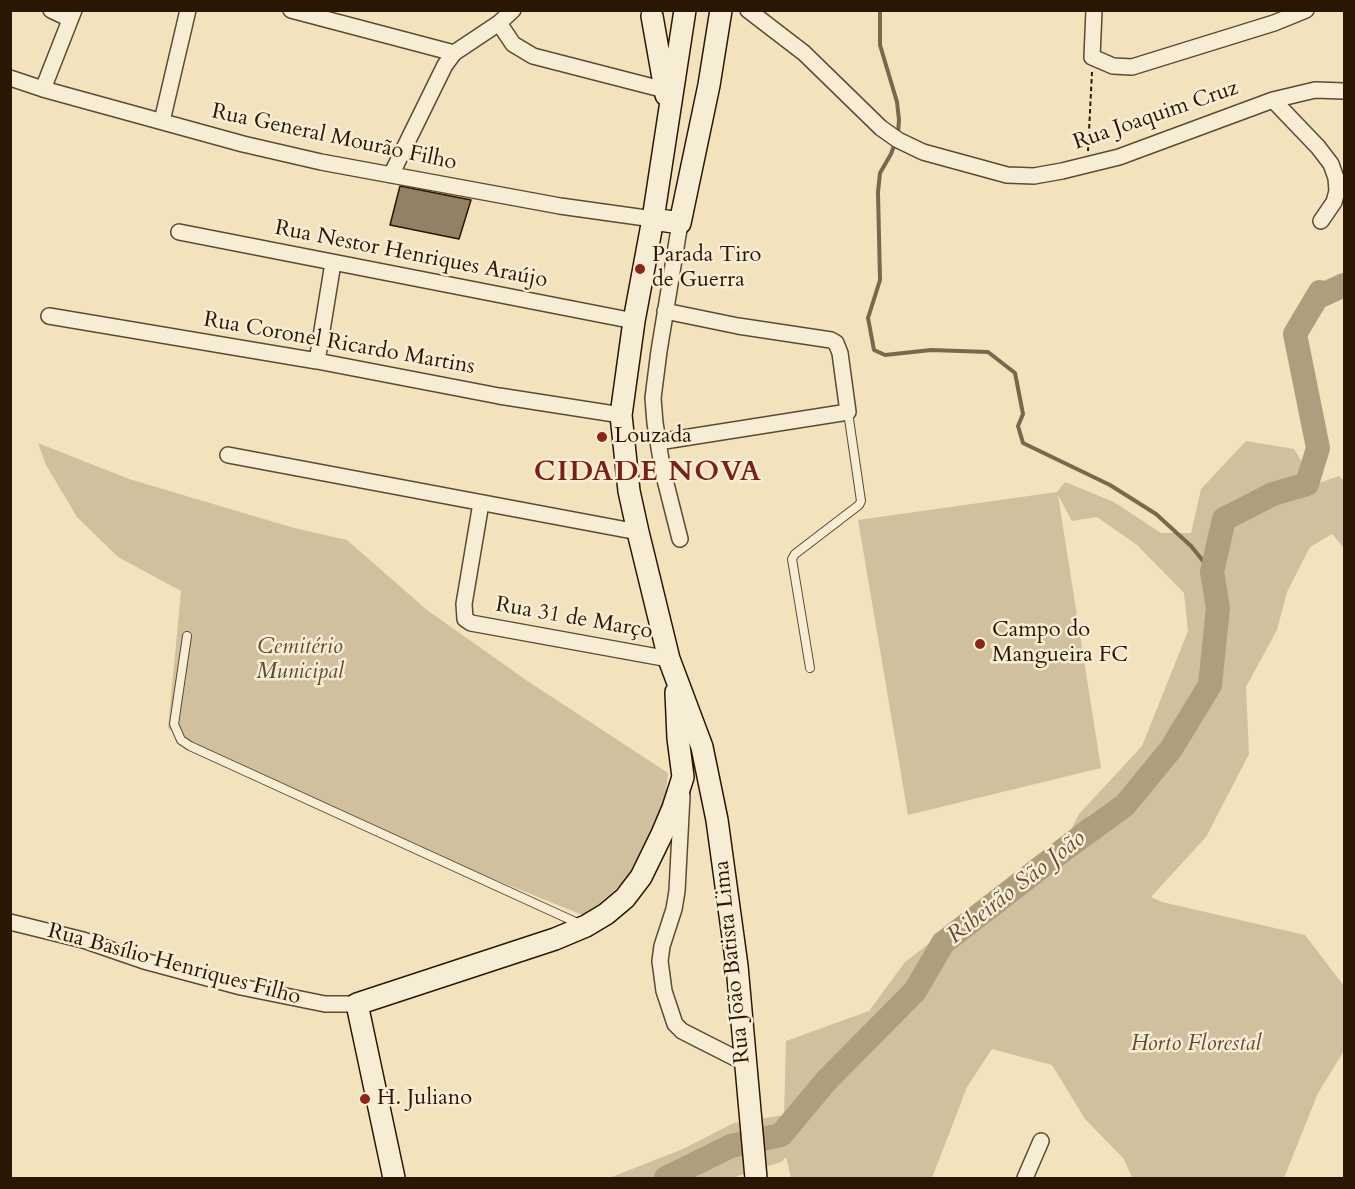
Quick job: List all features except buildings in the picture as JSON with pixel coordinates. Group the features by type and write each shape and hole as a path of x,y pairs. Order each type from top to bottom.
{"main road":[{"path":"653,219 680,224 709,85 721,10"},
{"path":"669,111 652,13 683,21 653,219 633,321 621,415 629,491 676,682"},
{"name":"Rua Basílio Henriques Filho","path":"357,1004 499,959 586,926 606,914 625,898 641,877 674,808 684,777 676,718 676,682"},
{"name":"Rua João Batista Lima","path":"676,682 702,747 717,820 737,966 756,1179"},
{"path":"357,1004 394,1179"}],"street":[{"path":"43,88 72,15 51,10"},
{"path":"162,121 188,10"},
{"path":"291,10 454,53"},
{"path":"391,175 445,65 454,53 500,23 513,10"},
{"name":"Rua Joaquim Cruz","path":"748,10 804,53 881,128 907,144 939,157 1007,175 1034,176 1119,158 1273,100 1315,90 1344,91"},
{"path":"1094,10 1092,57 1113,66 1131,67 1275,23 1306,10"},
{"path":"500,23 513,44 533,56 665,90"},
{"name":"Rua General Mourão Filho","path":"10,78 280,153 560,206 653,219"},
{"path":"1273,100 1331,164 1336,178 1337,191 1334,202 1321,221"},
{"path":"680,224 653,398 663,472 680,538"},
{"name":"Rua Nestor Henriques Araújo","path":"179,232 633,321"},
{"path":"317,361 333,263"},
{"path":"658,442 848,412 839,346 831,340 738,326 665,311"},
{"name":"Rua Coronel Ricardo Martins","path":"49,315 317,361 500,396 621,415"},
{"path":"228,454 638,532"},
{"name":"Rua 31 de Março","path":"482,503 464,604 465,620 471,623 669,659"},
{"path":"684,777 677,891 660,961 664,991 675,1024 682,1031 745,1063"},
{"name":"Rua Basílio Henriques Filho","path":"10,922 82,940 144,961 240,987 325,1004 357,1004"},
{"path":"1025,1179 1041,1141"}],"lane":[{"path":"810,668 792,559 795,554 859,505 861,494 848,412"},
{"path":"187,636 174,724 181,740 586,926"}],"path":[{"path":"1088,165 1092,57"}],"green space":[{"name":"Horto Florestal","path":"1246,441 1294,449 1316,484 1339,476 1344,481 1344,548 1332,534 1310,547 1287,592 1277,630 1246,687 1249,754 1206,837 1151,897 1162,902 1305,935 1344,986 1344,1051 1318,1093 1284,1178 1132,1178 1124,1159 1085,1119 1052,1065 992,1049 967,1087 932,1178 791,1178 786,1157 781,1162 732,1178 609,1178 683,1149 734,1123 784,1115 786,1041 869,1011 905,962 1068,836 1079,814 1142,746 1188,631 1184,593 1137,545 1097,517 1072,521 1058,495 1101,768 908,815 858,520 1057,492 1065,482 1114,502 1161,533 1191,533 1201,489"},
{"name":"Cemitério Municipal","path":"38,443 129,479 294,528 347,540 427,610 526,680 668,773 664,809 634,873 585,916 456,864 188,744 168,728 181,591 118,557 77,517 46,465"}],"waterway":[{"path":"880,10 880,45 897,102 898,133"},
{"path":"895,143 880,173 878,192 880,280 868,318 874,350 885,355 931,350 988,352 1015,373 1023,414 1018,426 1023,443 1110,485 1156,514 1191,546 1212,572"},
{"name":"Ribeirão São João","path":"666,1178 731,1146 781,1135 826,1081 915,991 943,943 1125,805 1171,749 1210,685 1218,608 1212,572 1224,519 1273,494 1307,484 1318,448 1295,334 1320,292 1320,296 1344,285"}],"place":[{"name":"Parada Tiro de Guerra","path":"640,269"},
{"name":"Louzada","path":"602,437"},
{"name":"Campo do Mangueira FC","path":"980,644"},
{"name":"H. Juliano","path":"365,1099"}],"district":[{"name":"CIDADE NOVA","path":"648,474"}]}
